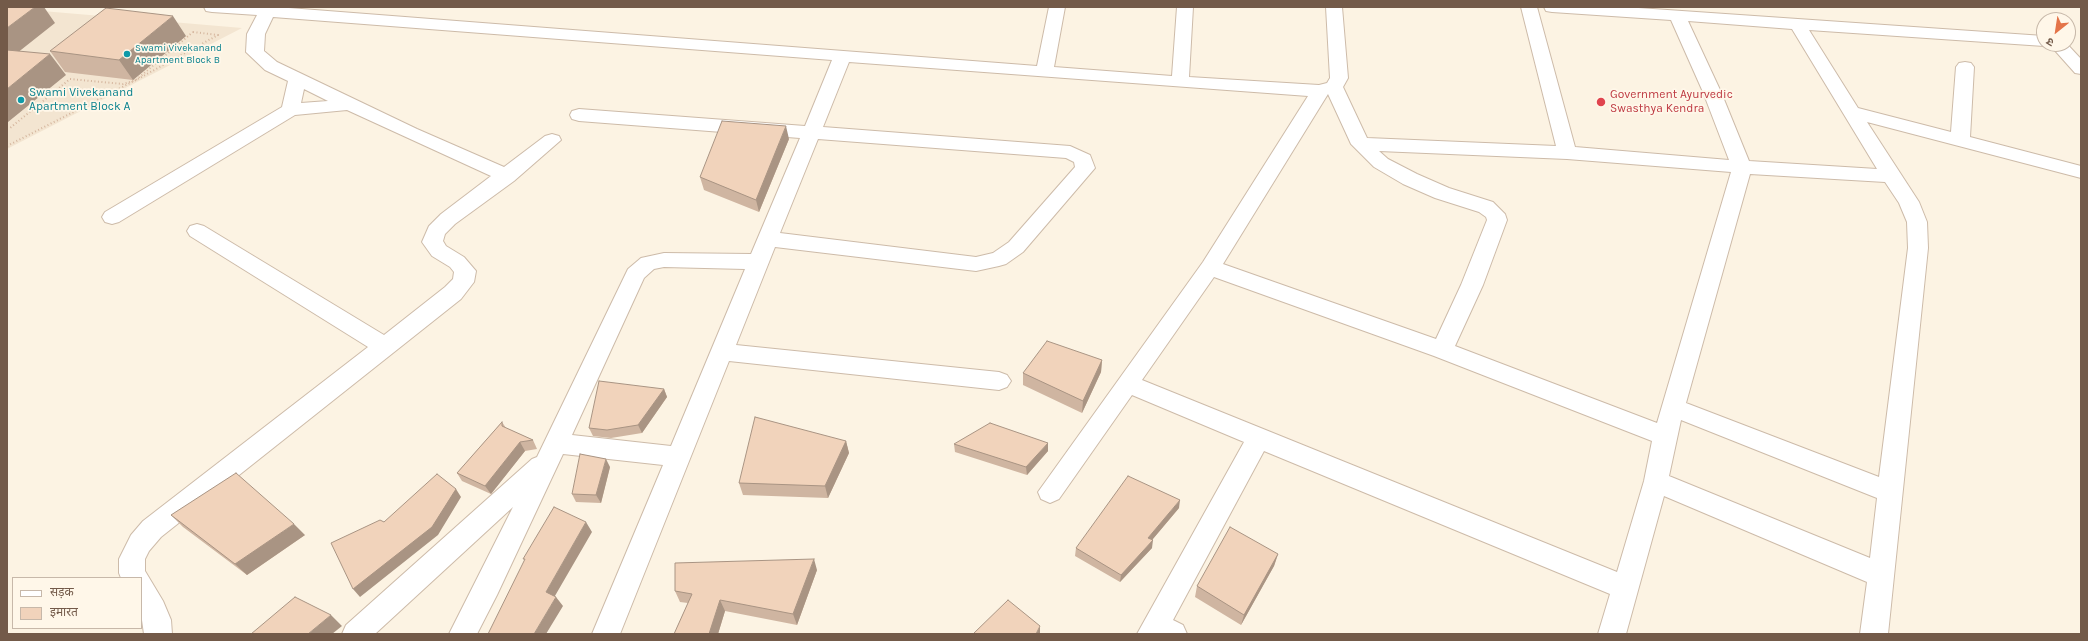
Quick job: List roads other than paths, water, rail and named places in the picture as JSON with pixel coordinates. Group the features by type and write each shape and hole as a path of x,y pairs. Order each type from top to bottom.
{"street":[{"path":"212,7 842,55 1044,72 1180,82 1327,89"},
{"path":"1044,72 1057,7"},
{"path":"1180,82 1184,7"},
{"path":"1050,492 1210,267 1327,89 1339,78 1334,7"},
{"path":"1529,7 1567,153"},
{"path":"1552,7 1678,17 2036,40"},
{"path":"268,11 256,34 255,52 271,66 410,133 507,176"},
{"path":"1612,634 1656,481 1665,436 1675,408 1742,168 1712,92 1678,17"},
{"path":"1798,25 1891,176 1909,202 1917,222 1918,248 1874,634"},
{"path":"2065,52 2081,69"},
{"path":"606,634 842,55"},
{"path":"1960,141 1965,67"},
{"path":"291,110 297,79"},
{"path":"1327,89 1360,144 1381,163 1410,179 1442,193 1486,206 1495,214 1496,220 1494,228 1472,285 1442,350"},
{"path":"112,217 291,110 350,104"},
{"path":"1851,112 2081,172"},
{"path":"579,115 1070,152 1083,159 1085,168 1016,247 999,259 976,264 767,239"},
{"path":"134,577 132,573 132,559 140,542 152,529 453,293 463,282 465,271 457,262 439,251 432,242 436,231 448,219 507,176 552,140"},
{"path":"1360,144 1567,153 1742,168 1891,176"},
{"path":"197,231 384,346"},
{"path":"463,634 488,587 553,451 635,274 648,263 664,260 758,262"},
{"path":"1210,267 1442,350 1665,436"},
{"path":"721,352 998,382"},
{"path":"1128,384 1625,588"},
{"path":"1675,408 1889,492"},
{"path":"1160,631 1259,438"},
{"path":"356,634 553,451 678,457"},
{"path":"1656,481 1880,575"},
{"path":"142,589 150,601 157,620 158,634"}],"place":[{"name":"Swami Vivekanand Apartment Block B","path":"127,54"},
{"name":"Swami Vivekanand Apartment Block A","path":"21,100"},
{"name":"Government Ayurvedic Swasthya Kendra","path":"1601,102"}]}
